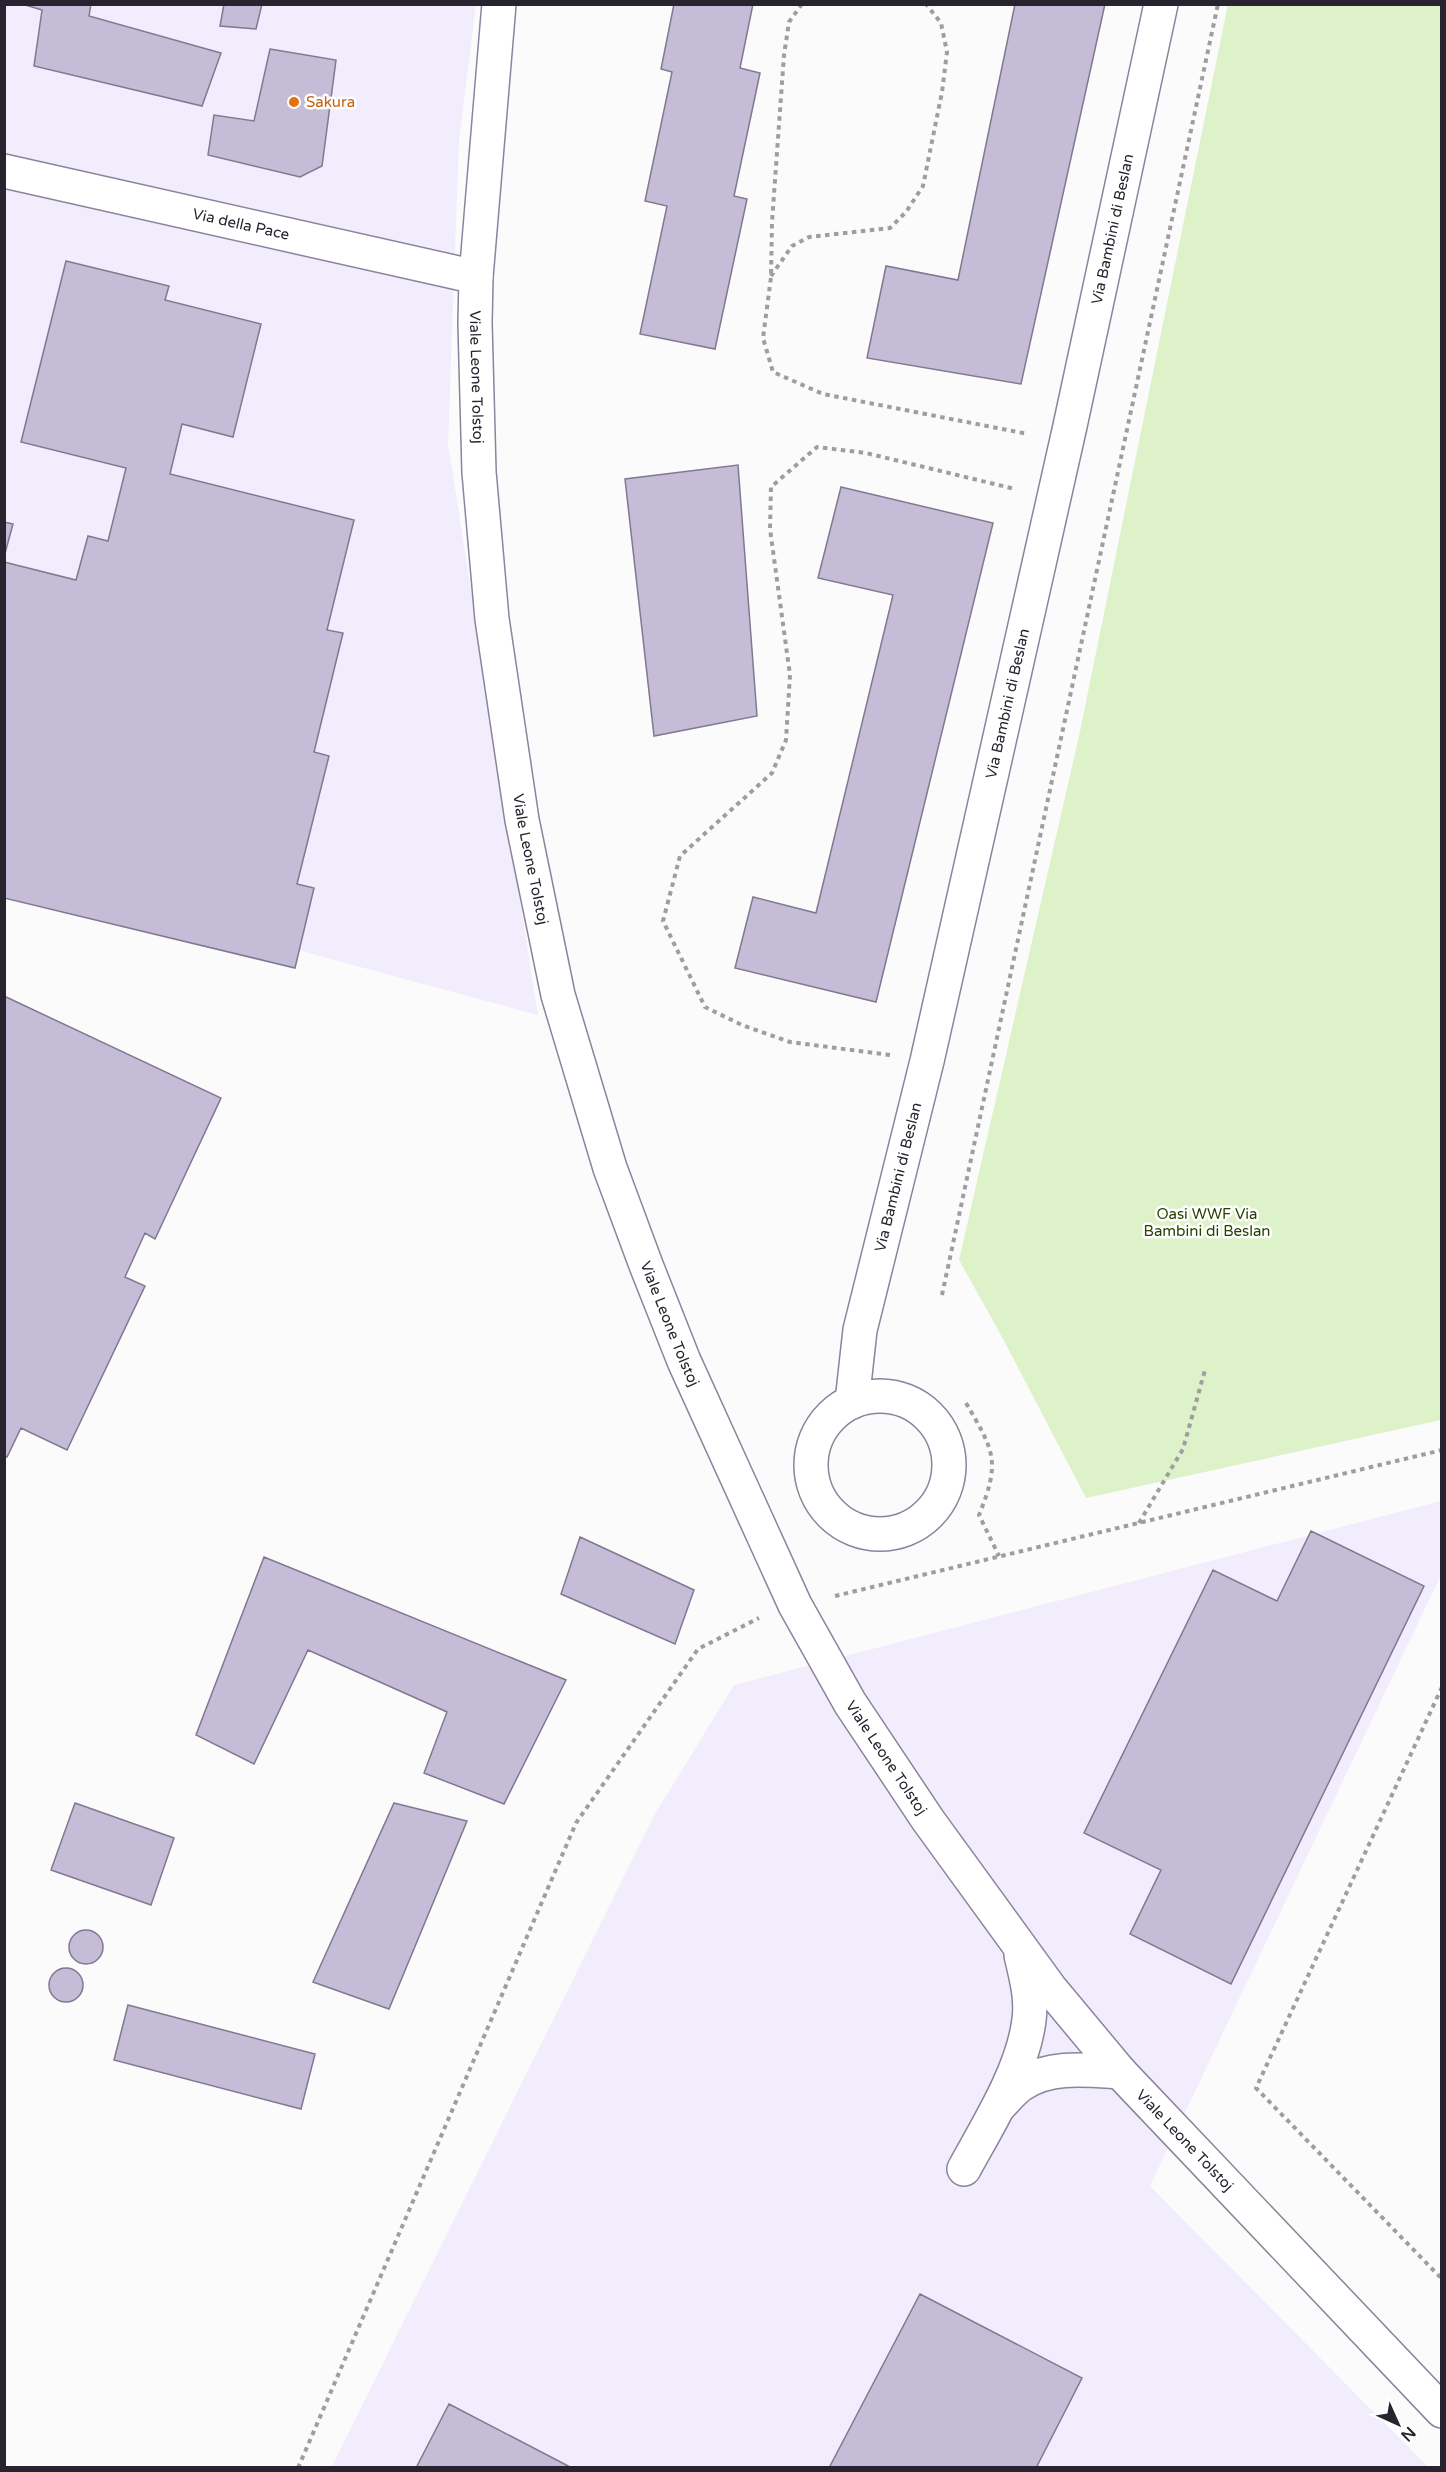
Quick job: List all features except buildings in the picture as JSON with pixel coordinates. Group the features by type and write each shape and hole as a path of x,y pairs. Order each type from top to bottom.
{"street":[{"name":"Viale Leone Tolstoj","path":"499,4 476,277 477,431 492,619 522,820 558,995 610,1168 646,1265 693,1382 795,1605 821,1654 888,1763 1019,1946 1120,2072 1442,2411"},
{"name":"Via Bambini di Beslan","path":"852,1402 860,1330 927,1061 1067,441 1161,4"},
{"name":"Via della Pace","path":"4,171 476,277"},
{"path":"873,1396 895,1397 924,1413 932,1420 944,1438 949,1459 947,1481 939,1501 925,1518 905,1530 881,1534 858,1531 837,1520 822,1502 812,1480 811,1457 818,1434 832,1415 852,1402 873,1396"},
{"path":"964,2169 998,2108 1022,2050 1029,2020 1029,1989 1019,1946"},
{"path":"998,2108 1021,2084 1042,2074 1080,2070 1120,2072"}],"path":[{"path":"802,4 789,22 784,55 772,222 771,277 763,338 773,372 823,394 1067,441"},
{"path":"771,277 792,246 809,237 890,228 906,212 922,186 942,92 947,51 941,23 926,4"},
{"path":"942,1295 1218,4"},
{"path":"927,1061 790,1041 742,1024 705,1007 663,921 680,856 772,773 786,740 790,675 770,529 771,487 817,447 866,453 1054,496"},
{"path":"1139,1523 1183,1449 1205,1370"},
{"path":"966,1403 990,1444 992,1483 979,1515 1000,1557"},
{"path":"298,2468 576,1823 698,1649 747,1622 795,1605 1442,1450"},
{"path":"1442,1687 1257,2088 1442,2279"}],"shaded area":[{"path":"4,5 476,5 459,140 448,444 538,1015 5,871"},
{"path":"1441,1501 1441,1575 1150,2186 1428,2467 331,2468 655,1814 734,1685"}],"green space":[{"name":"Oasi WWF Via Bambini di Beslan","path":"1228,4 1441,5 1441,1420 1086,1498 959,1260 1079,736"}],"place":[{"name":"Sakura","path":"294,102"}]}
